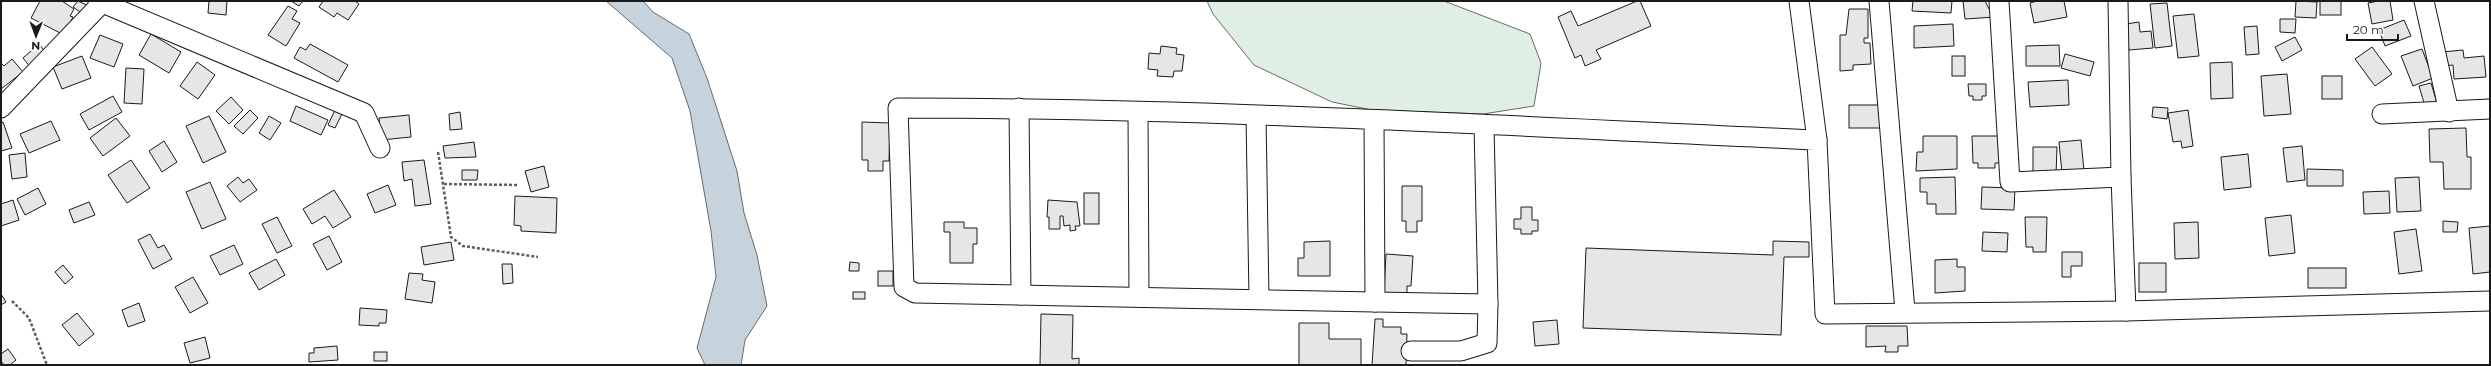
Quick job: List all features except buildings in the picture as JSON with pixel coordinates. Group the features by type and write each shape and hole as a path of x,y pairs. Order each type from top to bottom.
{"street":[{"path":"1799,1 1817,140 1825,314 1905,311 2126,311 2490,301"},
{"path":"1879,1 1905,311"},
{"path":"1999,1 2010,182 2121,177"},
{"path":"2118,1 2121,177 2126,311"},
{"path":"2424,1 2449,112"},
{"path":"1,108 100,2 364,113 380,148"},
{"path":"1488,304 915,293 904,287 898,108 1019,108 1374,120 1817,140"},
{"path":"1019,108 1021,295"},
{"path":"2382,114 2490,110"},
{"path":"1138,112 1139,297"},
{"path":"1256,116 1259,299"},
{"path":"1374,120 1375,302"},
{"path":"1411,351 1461,351 1487,343 1488,304 1484,125"}],"path":[{"path":"438,152 444,184 450,237 464,246 538,257"},
{"path":"444,184 519,185"},
{"path":"12,301 29,318 46,365"}],"green space":[{"path":"1207,1 1444,1 1530,34 1541,63 1534,106 1483,114 1372,110 1332,102 1254,65 1213,14"}],"shaded area":[{"path":"606,1 643,1 653,12 689,34 707,78 737,171 744,213 757,255 767,306 745,340 741,365 705,365 697,348 716,277 711,231 690,111 672,58"}]}
